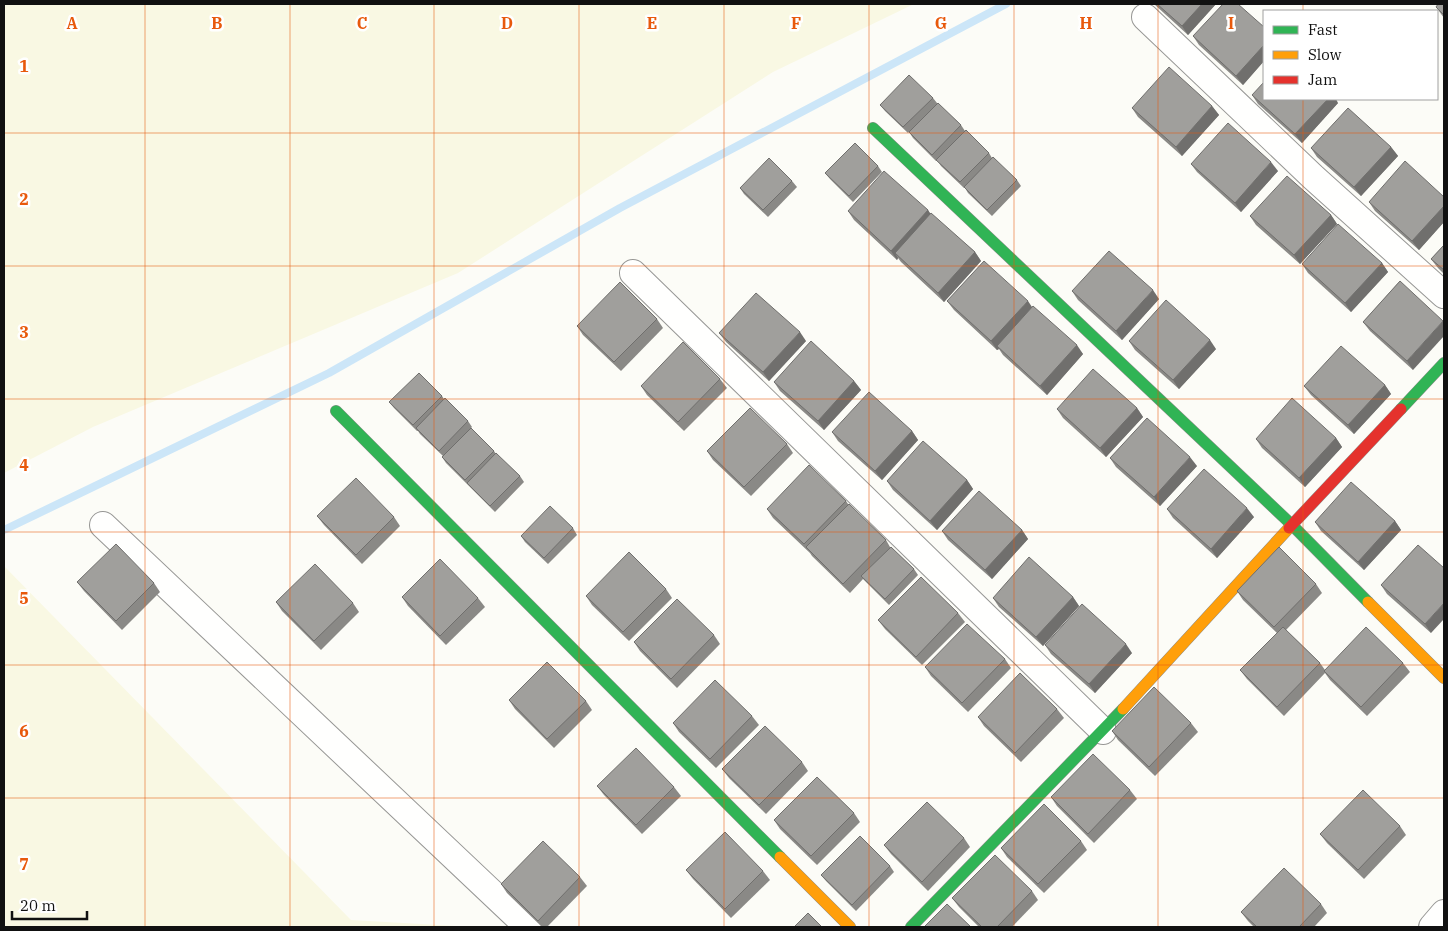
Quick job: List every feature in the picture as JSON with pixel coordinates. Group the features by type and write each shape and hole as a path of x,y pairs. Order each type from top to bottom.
{"street":[{"path":"1145,17 1313,177 1444,295"},
{"path":"873,128 1292,525 1444,678"},
{"path":"633,273 1103,730"},
{"path":"911,927 1103,730 1444,363"},
{"path":"336,411 850,927"},
{"path":"103,525 528,927"},
{"path":"1432,927 1444,913"}],"green space":[{"path":"4,4 914,4 773,72 458,273 93,427 4,473"},
{"path":"4,566 351,920 473,927 4,927"}],"building":[{"path":"1157,4 1202,4 1182,26"},
{"path":"1223,4 1238,4 1263,26 1263,46 1236,76 1193,36"},
{"path":"1438,4 1444,4 1444,15 1436,7"},
{"path":"1169,67 1212,106 1176,147 1132,108"},
{"path":"909,75 933,98 903,127 880,105"},
{"path":"1263,83 1263,100 1327,100 1295,134 1252,95"},
{"path":"938,103 961,125 932,155 909,132"},
{"path":"1348,108 1391,147 1354,187 1311,148"},
{"path":"1228,123 1271,162 1235,203 1191,164"},
{"path":"966,130 989,153 960,182 936,160"},
{"path":"855,143 878,166 849,196 825,173"},
{"path":"993,157 1017,180 987,210 964,187"},
{"path":"769,158 792,181 763,210 740,188"},
{"path":"1405,161 1444,197 1444,206 1412,241 1369,202"},
{"path":"884,171 928,210 891,251 848,211"},
{"path":"1287,176 1331,215 1294,255 1250,216"},
{"path":"931,213 975,252 938,293 895,253"},
{"path":"1338,224 1382,263 1345,303 1302,264"},
{"path":"1444,245 1444,270 1431,259"},
{"path":"1109,251 1153,290 1116,331 1072,291"},
{"path":"984,261 1028,301 991,341 947,301"},
{"path":"1400,281 1443,321 1407,361 1363,322"},
{"path":"620,282 657,319 614,362 577,326"},
{"path":"756,293 800,332 763,372 719,333"},
{"path":"1166,300 1210,340 1173,380 1129,341"},
{"path":"1033,306 1077,345 1040,386 997,346"},
{"path":"811,341 854,381 818,421 774,382"},
{"path":"683,342 720,379 678,422 641,386"},
{"path":"1341,346 1385,385 1348,425 1304,386"},
{"path":"1093,369 1137,408 1100,448 1057,409"},
{"path":"419,373 442,396 413,425 389,402"},
{"path":"869,392 912,431 875,471 832,432"},
{"path":"445,398 468,421 439,451 416,428"},
{"path":"1292,398 1336,438 1299,478 1256,439"},
{"path":"750,408 787,444 744,487 707,451"},
{"path":"1147,418 1190,457 1154,497 1110,458"},
{"path":"471,428 494,451 465,480 442,457"},
{"path":"923,441 967,480 930,521 887,481"},
{"path":"496,453 520,476 490,506 467,483"},
{"path":"809,465 846,501 804,544 767,509"},
{"path":"1204,469 1247,508 1211,549 1167,509"},
{"path":"356,478 394,517 356,555 317,516"},
{"path":"1351,482 1395,521 1358,562 1315,522"},
{"path":"979,491 1022,530 985,570 942,531"},
{"path":"849,504 886,540 843,584 806,547"},
{"path":"550,506 573,528 544,558 521,536"},
{"path":"116,544 154,583 116,621 77,582"},
{"path":"1418,545 1444,568 1444,603 1425,624 1381,585"},
{"path":"891,547 914,569 885,599 861,576"},
{"path":"1279,547 1316,584 1274,627 1237,591"},
{"path":"629,552 666,589 623,632 586,596"},
{"path":"1029,557 1073,597 1036,637 993,598"},
{"path":"440,559 478,598 440,636 402,597"},
{"path":"315,564 353,603 314,641 276,602"},
{"path":"921,577 958,613 916,657 878,620"},
{"path":"677,599 714,635 671,679 634,642"},
{"path":"1082,604 1126,644 1089,684 1045,645"},
{"path":"967,624 1005,659 962,703 925,667"},
{"path":"1283,627 1320,663 1277,707 1240,670"},
{"path":"1366,627 1403,663 1361,707 1324,671"},
{"path":"547,662 586,701 547,739 509,700"},
{"path":"1020,673 1057,709 1015,753 978,717"},
{"path":"715,680 752,716 710,759 673,723"},
{"path":"1154,687 1191,723 1149,767 1112,731"},
{"path":"765,726 802,762 759,805 722,769"},
{"path":"636,748 674,787 636,825 597,786"},
{"path":"1093,754 1130,790 1088,834 1051,797"},
{"path":"817,777 854,813 811,856 774,820"},
{"path":"1363,790 1400,826 1358,870 1320,834"},
{"path":"927,802 964,838 922,882 884,845"},
{"path":"1044,804 1081,841 1038,884 1001,848"},
{"path":"725,832 763,871 725,909 686,870"},
{"path":"860,836 890,866 852,905 821,875"},
{"path":"543,841 580,877 538,921 501,884"},
{"path":"995,855 1032,891 997,927 982,927 952,898"},
{"path":"1284,868 1321,904 1299,927 1257,927 1241,912"},
{"path":"947,904 971,927 924,927"},
{"path":"808,913 822,927 794,927"}],"waterway":[{"path":"4,530 329,373 620,208 1006,4"}],"traffic: fast":[{"path":"873,128 1292,525 1368,602"},
{"path":"1401,409 1444,363"},
{"path":"336,411 780,857"},
{"path":"911,927 1123,709"}],"traffic: slow":[{"path":"1123,709 1289,528"},
{"path":"1368,602 1444,678"},
{"path":"780,857 850,927"}],"traffic: jam":[{"path":"1289,528 1401,409"}]}
